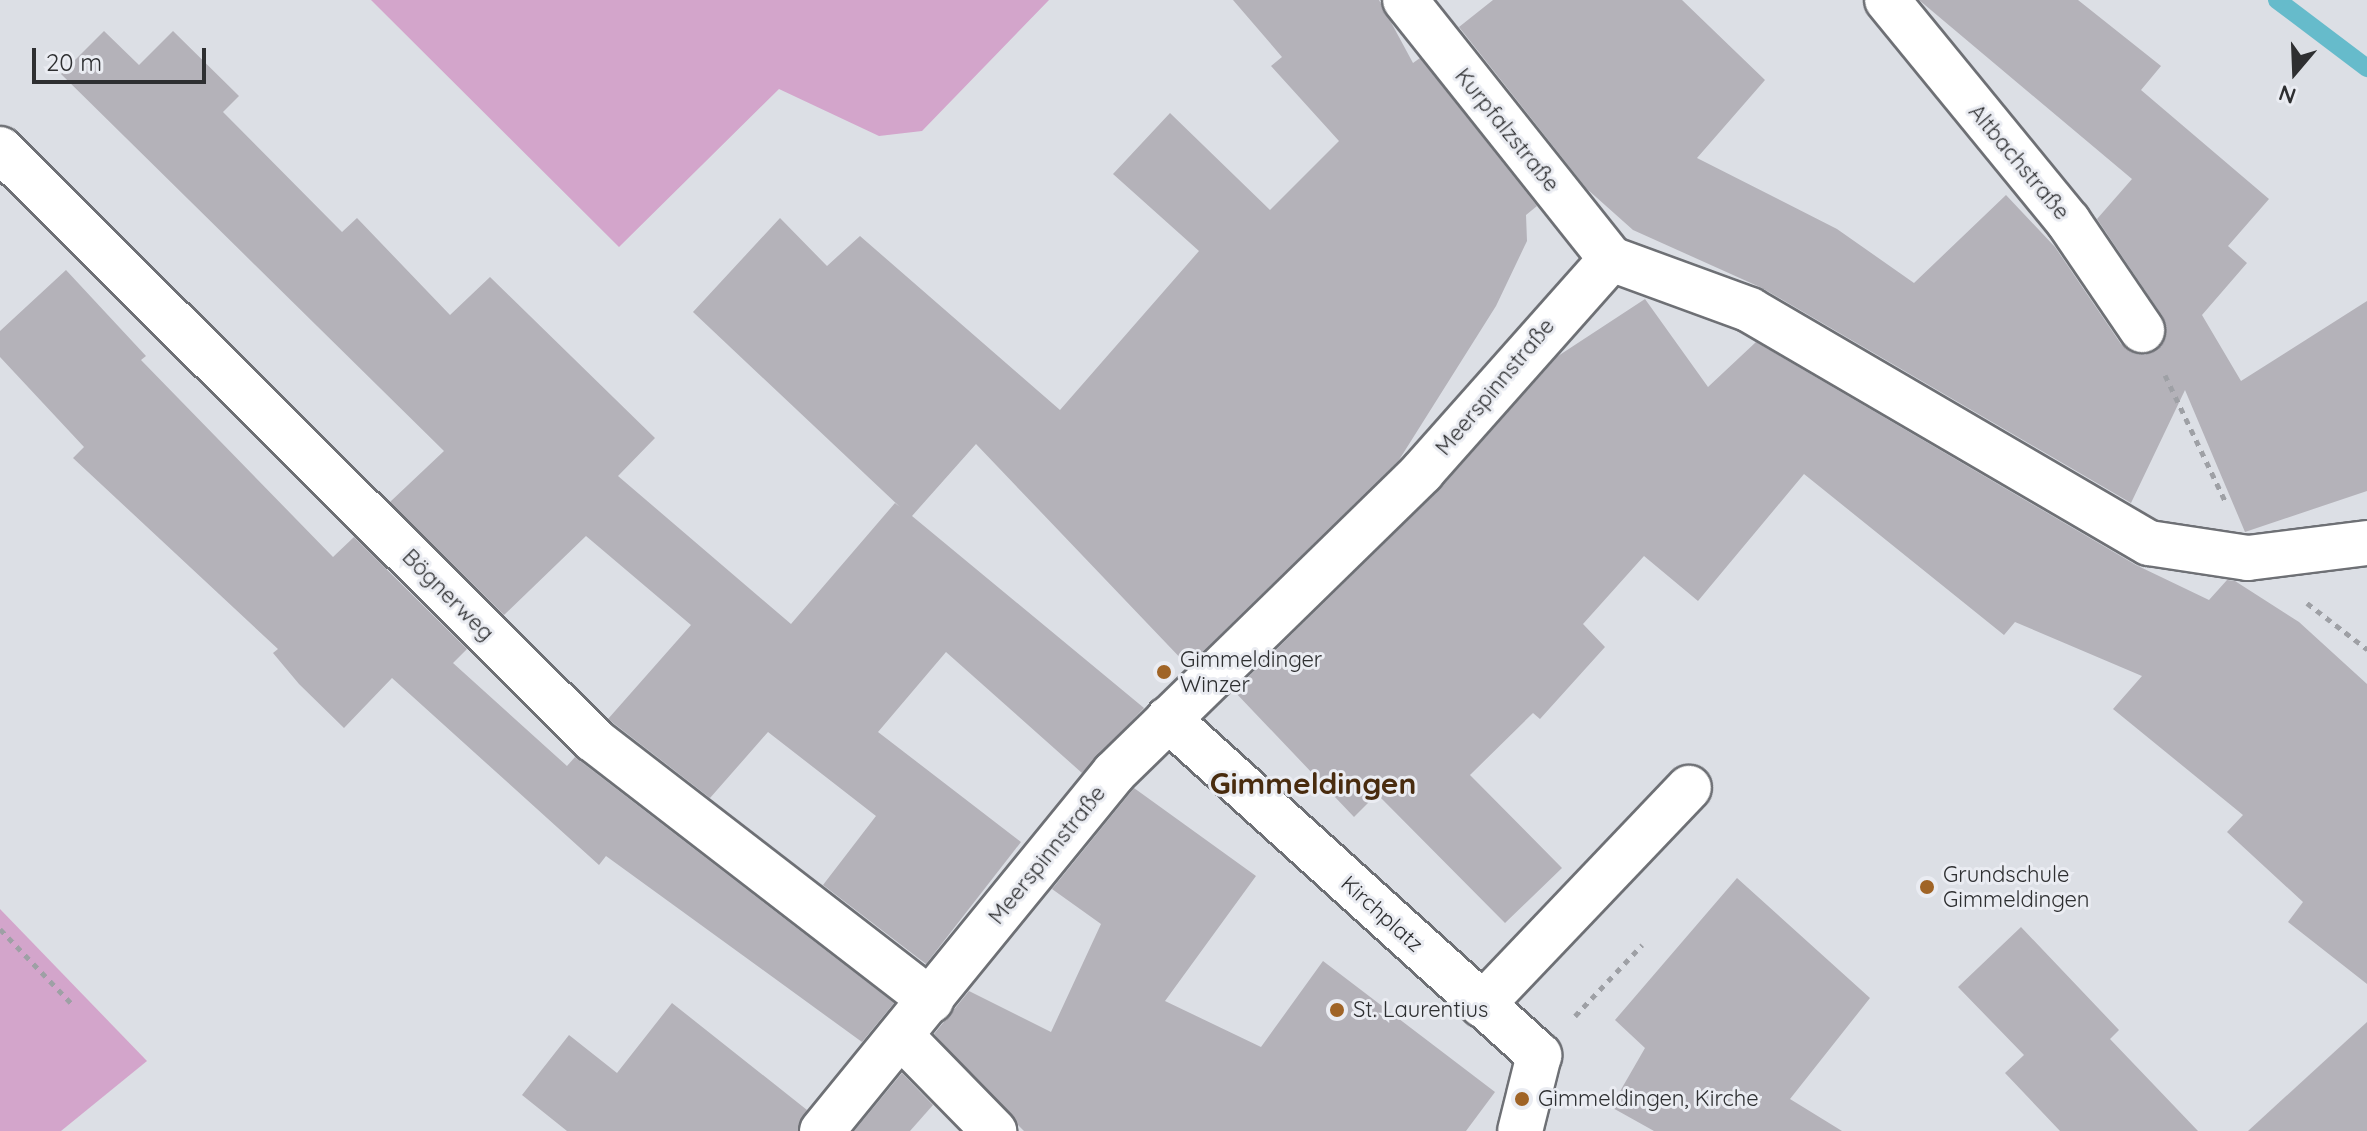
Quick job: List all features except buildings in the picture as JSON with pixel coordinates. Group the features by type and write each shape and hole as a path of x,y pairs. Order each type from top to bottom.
{"street":[{"name":"Kurpfalzstraße","path":"1405,0 1611,259"},
{"name":"Altbachstraße","path":"1887,0 2068,221 2142,330"},
{"name":"Bögnerweg","path":"0,149 594,740 931,1000"},
{"path":"1611,259 1710,291 1786,329 2117,529 2179,552 2248,558 2367,543"},
{"name":"Meerspinnstraße","path":"822,1131 902,1037 1074,818 1168,719 1422,472 1611,259"},
{"name":"Kirchplatz","path":"1168,719 1539,1055"},
{"path":"1482,1005 1689,788"},
{"path":"902,1037 994,1131"},
{"path":"1520,1131 1539,1055"}],"path":[{"path":"2142,330 2205,450 2248,558"},
{"path":"0,929 72,1004"},
{"path":"1539,1055 1642,945"}],"shaded area":[{"path":"371,0 1049,0 922,131 879,136 779,89 619,247"},
{"path":"0,909 147,1061 61,1131 0,1131"}],"waterway":[{"path":"2277,0 2367,68"}],"place":[{"name":"Gimmeldinger Winzer","path":"1164,672"},
{"name":"Grundschule Gimmeldingen","path":"1927,887"},
{"name":"St. Laurentius","path":"1337,1010"},
{"name":"Gimmeldingen, Kirche","path":"1522,1099"}],"district":[{"name":"Gimmeldingen","path":"1313,783"}]}
